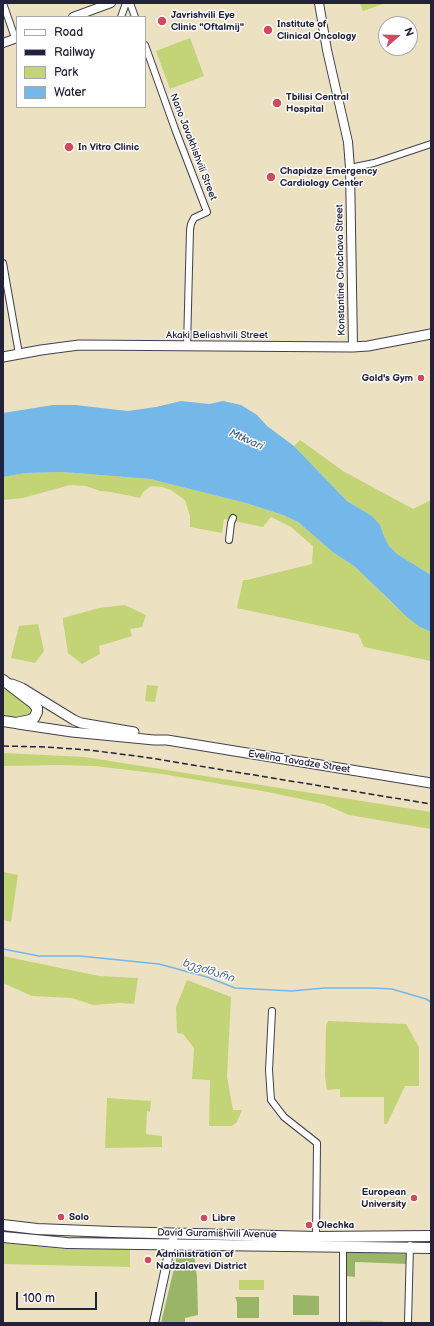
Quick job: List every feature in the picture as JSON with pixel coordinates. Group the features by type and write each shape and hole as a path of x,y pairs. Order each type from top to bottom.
{"main road":[{"name":"Akaki Beliashvili Street","path":"3,356 75,345 352,347 368,346 431,334"},
{"name":"Evelina Tavadze Street","path":"5,681 37,708 36,716 34,718 16,723"},
{"name":"Evelina Tavadze Street","path":"5,681 22,688 81,723 154,735 167,740"},
{"name":"Evelina Tavadze Street","path":"3,721 72,732 167,740 431,783"},
{"name":"David Guramishvili Avenue","path":"3,1225 37,1229 316,1237 431,1236"},
{"name":"David Guramishvili Avenue","path":"3,1237 67,1243 431,1248"}],"street":[{"path":"3,3 16,38 3,43"},
{"path":"76,16 111,3"},
{"path":"121,16 126,3"},
{"path":"130,3 135,16"},
{"name":"Konstantine Chachava Street","path":"319,3 327,50 348,142 350,168 352,347"},
{"name":"Nano Javakhishvili Street","path":"146,48 207,212 194,218 190,230 187,346"},
{"path":"350,168 374,163 431,144"},
{"path":"3,263 19,354"},
{"path":"229,540 233,518"},
{"path":"272,1010 269,1070 271,1100 284,1117 317,1144 316,1237"},
{"path":"154,1323 173,1233"},
{"path":"408,1323 410,1236"},
{"path":"343,1246 343,1323"}],"green space":[{"path":"360,3 386,3 363,11"},
{"path":"190,38 204,76 170,89 156,51"},
{"path":"300,440 343,471 413,509 431,500 431,575 397,554 389,546 380,525 372,516 347,501 294,446"},
{"path":"63,472 150,479 246,503 283,515 298,522 334,553 354,566 394,605 420,627 431,632 431,661 364,647 358,634 237,608 243,580 312,564 313,546 291,527 271,517 263,527 224,519 222,533 190,527 190,516 185,500 171,490 151,486 143,492 140,498 100,491 86,486 70,485 23,498 3,500 3,477 25,473"},
{"path":"125,605 146,615 142,627 130,629 132,636 99,646 100,654 82,664 68,653 63,618 99,608"},
{"path":"38,624 44,651 35,663 11,658 19,626"},
{"path":"147,685 158,686 155,702 145,701"},
{"path":"3,688 25,699 30,707 30,713 27,716 21,718 3,715"},
{"path":"3,753 85,757 431,812 431,829 349,815 324,804 268,792 162,774 95,766 3,766"},
{"path":"3,872 18,875 11,922 3,920"},
{"path":"3,956 99,976 138,978 134,1004 120,1003 93,1005 72,998 32,996 3,983"},
{"path":"187,980 231,997 227,1077 233,1110 242,1110 237,1122 232,1126 209,1126 210,1080 192,1079 194,1048 183,1034 177,1033 176,1007"},
{"path":"328,1021 406,1024 419,1047 419,1086 405,1086 387,1124 384,1124 384,1097 340,1097 340,1089 327,1090 325,1077 326,1025"},
{"path":"107,1098 151,1101 150,1112 147,1111 146,1134 162,1136 162,1147 105,1148"},
{"path":"3,1243 64,1249 130,1249 130,1267 3,1264"},
{"path":"346,1252 408,1254 408,1264 355,1262 355,1277 346,1276"},
{"path":"175,1254 194,1254 197,1277 198,1315 185,1318 185,1323 161,1323 176,1260"},
{"path":"239,1280 264,1280 264,1290 239,1290"},
{"path":"293,1295 319,1296 319,1315 293,1315"},
{"path":"235,1297 259,1297 259,1318 237,1318 237,1302"},
{"path":"360,1320 383,1321 383,1323 360,1323"}],"water":[{"name":"Mtkvari","path":"181,401 209,404 223,401 241,405 257,415 267,426 294,446 347,501 372,516 380,525 389,546 397,554 431,575 431,632 420,627 408,618 354,566 334,553 298,522 283,515 246,503 150,479 63,472 25,473 3,477 3,413 53,405 75,405 128,411 156,407"}],"waterway":[{"name":"ხევძმარი","path":"3,949 39,956 80,956 159,964 207,977 235,988 292,991 324,988 392,989 426,999 431,1002"}],"railway":[{"path":"3,746 89,750 144,757 431,804"}],"place":[{"name":"Javrishvili Eye Clinic \"Oftalmij\"","path":"162,21"},
{"name":"Institute of Clinical Oncology","path":"268,30"},
{"name":"Tbilisi Central Hospital","path":"277,103"},
{"name":"In Vitro Clinic","path":"69,147"},
{"name":"Chapidze Emergency Cardiology Center","path":"271,177"},
{"name":"Gold's Gym","path":"421,378"},
{"name":"European University","path":"414,1198"},
{"name":"Solo","path":"61,1217"},
{"name":"Libre","path":"204,1218"},
{"name":"Olechka","path":"309,1225"},
{"name":"Administration of Nadzalavevi District","path":"148,1260"}]}
